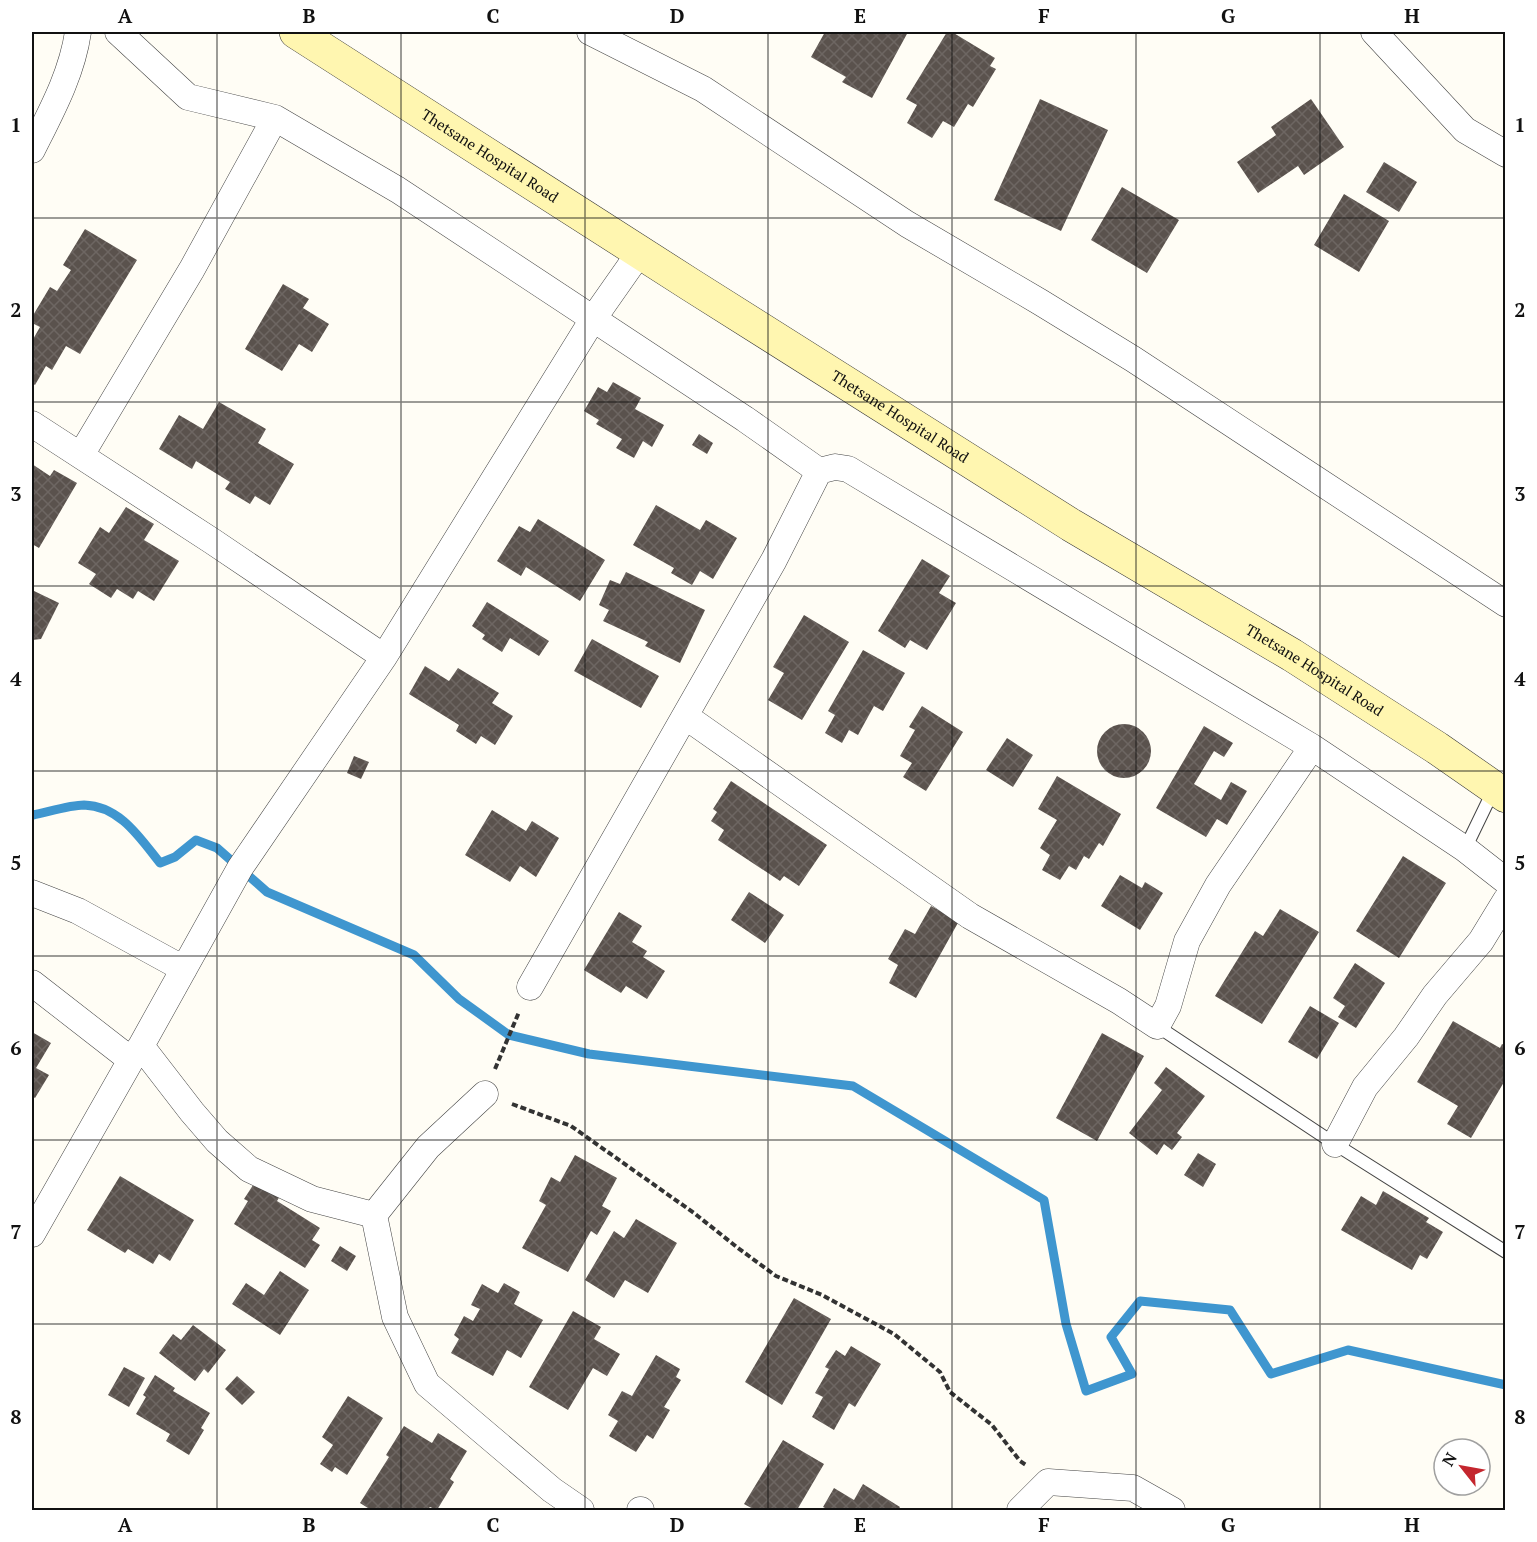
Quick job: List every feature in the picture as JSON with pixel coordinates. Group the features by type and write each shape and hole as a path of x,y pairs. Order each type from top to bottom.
{"main road":[{"name":"Thetsane Hospital Road","path":"296,32 1071,525 1292,655 1437,748 1500,792"}],"street":[{"path":"32,150 61,91 75,50 78,32"},
{"path":"118,32 188,97 276,118 399,190 745,419 819,471"},
{"path":"590,32 703,89 907,224 1133,359 1506,604"},
{"path":"1374,32 1465,130 1506,154"},
{"path":"81,455 192,269 276,118"},
{"path":"32,1234 240,868 384,657 594,319 640,252"},
{"path":"32,424 384,657"},
{"path":"530,987 774,560 819,471 835,466 848,469 1312,747 1465,849 1506,880"},
{"path":"685,716 970,916 1119,1001 1157,1026 1168,1006 1187,941 1236,858 1312,747"},
{"path":"32,893 78,911 184,969"},
{"path":"1335,1144 1365,1087 1481,941 1506,900"},
{"path":"32,983 136,1053 217,1141 249,1169 312,1198 374,1215"},
{"path":"374,1215 428,1147 485,1094"},
{"path":"374,1215 395,1317 427,1384 552,1490 581,1510"},
{"path":"1020,1510 1048,1482 1133,1488 1172,1510"}],"lane":[{"path":"1465,849 1500,792"},
{"path":"1157,1026 1335,1144 1506,1252"}],"path":[{"path":"530,987 485,1094 571,1126 694,1213 776,1276 822,1295 894,1334 940,1372 950,1392 992,1425 1020,1461 1048,1482"}],"building":[{"path":"825,32 908,32 872,98 842,82 846,77 811,57"},
{"path":"947,32 952,32 995,58 990,66 996,69 973,107 968,104 954,127 943,121 932,138 907,123 917,105 906,99"},
{"path":"1040,99 1108,130 1061,231 994,200"},
{"path":"1311,99 1344,147 1304,175 1298,166 1258,193 1237,162 1276,135 1271,127"},
{"path":"1384,162 1417,182 1399,212 1366,192"},
{"path":"1122,187 1179,220 1147,273 1091,240"},
{"path":"1344,194 1389,221 1359,272 1314,245"},
{"path":"85,229 137,260 80,354 66,346 52,370 46,366 35,385 32,383 32,341 40,327 32,323 32,317 50,287 57,291 71,270 63,265"},
{"path":"283,284 309,299 303,308 329,324 312,352 299,344 282,371 245,349"},
{"path":"613,382 641,398 635,409 664,425 652,447 643,441 634,458 616,448 622,439 596,424 599,420 584,411 598,387 607,392"},
{"path":"219,402 266,429 258,443 294,464 270,505 255,496 250,504 225,489 230,482 196,461 192,469 159,449 179,415 203,429"},
{"path":"699,434 713,443 707,454 692,445"},
{"path":"32,464 50,476 54,470 77,483 39,548 32,544"},
{"path":"656,505 700,530 706,520 737,538 713,579 700,571 692,585 671,573 674,568 633,545"},
{"path":"126,507 154,524 144,540 179,561 154,601 138,591 133,599 117,589 111,598 89,584 96,574 78,563 100,527 109,533"},
{"path":"538,519 605,560 580,601 526,567 521,576 497,561 519,526 530,532"},
{"path":"922,559 950,576 939,593 956,603 927,650 910,640 905,648 878,631"},
{"path":"626,572 705,610 680,663 645,646 648,642 603,621 609,610 599,605 610,580 620,584"},
{"path":"32,590 59,603 41,639 32,640"},
{"path":"487,602 549,641 539,656 510,638 502,652 482,639 485,635 472,626"},
{"path":"804,615 849,642 802,720 768,700 784,673 773,667"},
{"path":"592,639 659,676 641,708 574,671"},
{"path":"863,650 905,673 883,711 874,706 858,735 849,730 842,743 825,733 835,715 828,711"},
{"path":"425,666 449,681 458,668 499,693 492,703 513,716 495,745 481,736 476,744 456,731 459,725 409,694"},
{"path":"922,706 963,732 926,791 903,777 912,763 900,756 915,730 909,727"},
{"path":"1119,724 1129,724 1139,728 1147,736 1151,751 1147,766 1139,774 1129,778 1119,778 1109,774 1101,766 1097,756 1097,746 1101,736 1109,728"},
{"path":"1204,726 1233,743 1224,757 1214,751 1194,784 1221,800 1231,782 1247,791 1227,825 1217,819 1206,837 1156,808"},
{"path":"1007,738 1033,755 1013,787 986,770"},
{"path":"354,756 369,762 361,779 347,773"},
{"path":"1057,776 1121,814 1103,846 1099,843 1089,859 1084,856 1076,870 1069,866 1060,880 1042,870 1050,855 1040,848 1057,820 1038,809"},
{"path":"731,781 827,845 799,886 784,876 780,881 718,840 724,830 711,821 717,812 713,809"},
{"path":"492,810 526,831 532,821 559,838 536,877 520,866 510,882 465,855"},
{"path":"1403,856 1446,883 1399,958 1356,931"},
{"path":"1120,875 1142,888 1145,882 1163,893 1140,930 1101,906"},
{"path":"749,892 784,915 765,943 731,920"},
{"path":"931,906 959,921 916,998 889,983 898,965 888,959 905,929 915,934"},
{"path":"1280,909 1319,932 1262,1024 1215,996 1255,931 1263,936"},
{"path":"619,912 642,926 632,942 647,951 643,957 665,971 647,999 626,986 621,993 584,970"},
{"path":"1355,963 1385,983 1356,1028 1338,1017 1345,1006 1333,998"},
{"path":"1310,1006 1339,1023 1317,1059 1288,1042"},
{"path":"1453,1021 1500,1048 1502,1044 1506,1046 1506,1083 1504,1082 1471,1138 1447,1124 1458,1106 1417,1082"},
{"path":"32,1032 51,1043 36,1068 49,1075 35,1098 32,1096"},
{"path":"1102,1033 1144,1056 1097,1141 1056,1118"},
{"path":"1166,1067 1205,1096 1177,1133 1182,1137 1172,1150 1164,1144 1157,1155 1129,1133 1162,1090 1154,1083"},
{"path":"1198,1153 1216,1164 1203,1187 1184,1175"},
{"path":"575,1155 617,1178 602,1206 611,1211 597,1235 591,1231 568,1272 522,1248 546,1205 539,1201 551,1177 560,1182"},
{"path":"120,1176 194,1220 170,1261 159,1254 153,1264 128,1249 125,1253 87,1230"},
{"path":"259,1176 283,1191 277,1201 320,1228 312,1240 320,1245 305,1268 234,1224 248,1201 244,1199"},
{"path":"1383,1191 1429,1218 1426,1222 1443,1232 1427,1259 1420,1255 1412,1270 1341,1230 1361,1196 1376,1205"},
{"path":"636,1219 677,1243 648,1293 625,1280 614,1298 585,1280 614,1231 624,1238"},
{"path":"340,1246 356,1256 347,1271 331,1261"},
{"path":"280,1271 309,1290 280,1335 232,1304 246,1283 264,1295"},
{"path":"504,1283 520,1292 514,1304 543,1320 521,1358 507,1350 493,1376 451,1353 459,1339 454,1335 464,1316 473,1321 480,1309 471,1305 482,1284 498,1293"},
{"path":"794,1298 831,1319 782,1405 745,1382"},
{"path":"573,1311 601,1327 594,1339 620,1354 607,1376 593,1368 568,1410 529,1387"},
{"path":"193,1325 226,1350 208,1373 204,1369 195,1381 159,1353 173,1334 181,1340"},
{"path":"851,1346 881,1364 855,1407 849,1403 834,1430 812,1417 823,1397 815,1393 829,1369 825,1367 836,1350 845,1356"},
{"path":"656,1355 680,1369 676,1377 681,1380 664,1407 670,1410 653,1439 647,1435 636,1452 609,1436 618,1421 608,1415 622,1391 632,1396"},
{"path":"124,1367 145,1378 129,1407 108,1395"},
{"path":"155,1375 175,1388 173,1391 210,1413 201,1428 204,1430 189,1455 166,1441 170,1434 136,1414 146,1397 143,1395"},
{"path":"237,1376 255,1392 242,1405 225,1389"},
{"path":"348,1396 383,1418 347,1475 335,1467 332,1472 320,1464 333,1445 322,1437"},
{"path":"404,1426 432,1443 438,1433 467,1451 450,1479 454,1482 437,1510 430,1507 427,1510 371,1510 360,1503 389,1457 386,1455"},
{"path":"783,1440 824,1464 797,1510 755,1510 744,1504"},
{"path":"863,1484 900,1507 898,1510 829,1510 823,1507 834,1488 854,1500"}],"waterway":[{"path":"32,814 84,805 108,811 128,825 160,863 175,857 196,840 217,848 267,892 414,955 459,999 509,1035 589,1054 853,1086 1044,1200 1066,1324 1086,1391 1132,1374 1111,1337 1140,1301 1230,1310 1271,1374 1348,1350 1506,1385"}]}
